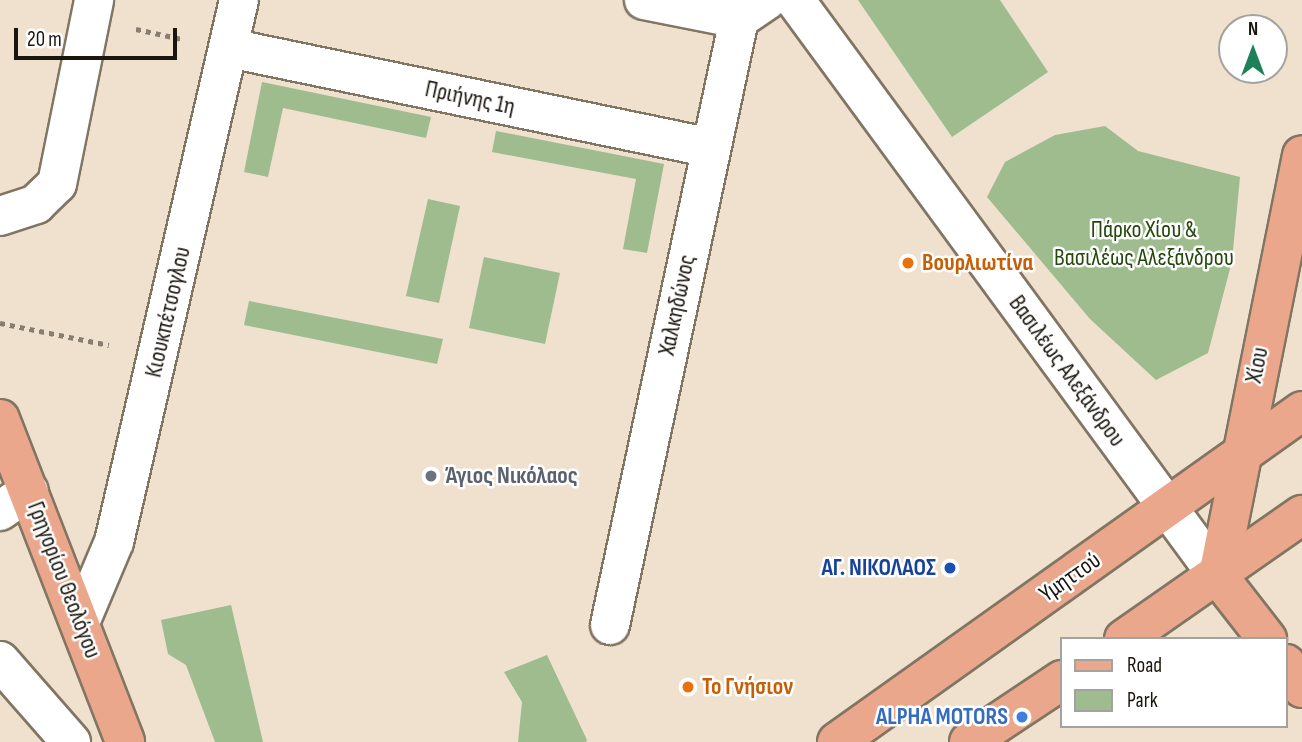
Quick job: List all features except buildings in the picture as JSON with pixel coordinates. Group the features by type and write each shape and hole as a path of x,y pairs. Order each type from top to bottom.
{"main road":[{"name":"Χίου","path":"1218,576 1238,456 1302,155"},
{"name":"Υμηττού","path":"837,742 1302,411"},
{"name":"Γρηγορίου Θεολόγου","path":"0,419 14,501 81,620 125,742"},
{"path":"1127,637 1302,515"},
{"name":"Βασιλέως Αλεξάνδρου","path":"1218,576 1265,637"},
{"path":"1288,667 1302,688"},
{"path":"969,742 1060,681"}],"street":[{"name":"Κιουκπέτσογλου","path":"81,620 114,542 239,0"},
{"path":"644,0 753,10"},
{"name":"Βασιλέως Αλεξάνδρου","path":"795,0 1218,576"},
{"path":"0,216 36,204 57,184 92,10"},
{"name":"Χαλκηδώνος","path":"610,625 711,148 753,10"},
{"name":"Πριήνης 1η","path":"229,48 711,148"},
{"path":"0,661 71,742"}],"path":[{"path":"92,10 229,48"},
{"path":"0,323 158,355"}],"green space":[{"path":"858,0 1000,0 1048,72 952,137"},
{"path":"262,82 431,117 426,138 283,108 268,177 244,172"},
{"name":"Πάρκο Χίου & Βασιλέως Αλεξάνδρου","path":"1105,126 1138,151 1240,177 1232,261 1208,353 1156,380 1090,319 987,197 1005,162 1055,135"},
{"path":"496,131 664,164 647,253 623,249 636,179 492,152"},
{"path":"428,199 460,206 439,303 406,296"},
{"path":"484,257 560,273 545,344 469,328"},
{"path":"249,301 443,339 437,364 244,325"},
{"path":"231,605 263,742 215,742 186,665 168,654 161,620"},
{"path":"547,655 586,742 518,742 522,702 504,672"}],"place":[{"name":"Βουρλιωτίνα","path":"908,263"},
{"name":"Άγιος Νικόλαος","path":"431,476"},
{"name":"ΑΓ. ΝΙΚΟΛΑΟΣ","path":"950,568"},
{"name":"Το Γνήσιον","path":"688,687"},
{"name":"ALPHA MOTORS","path":"1022,717"}]}
